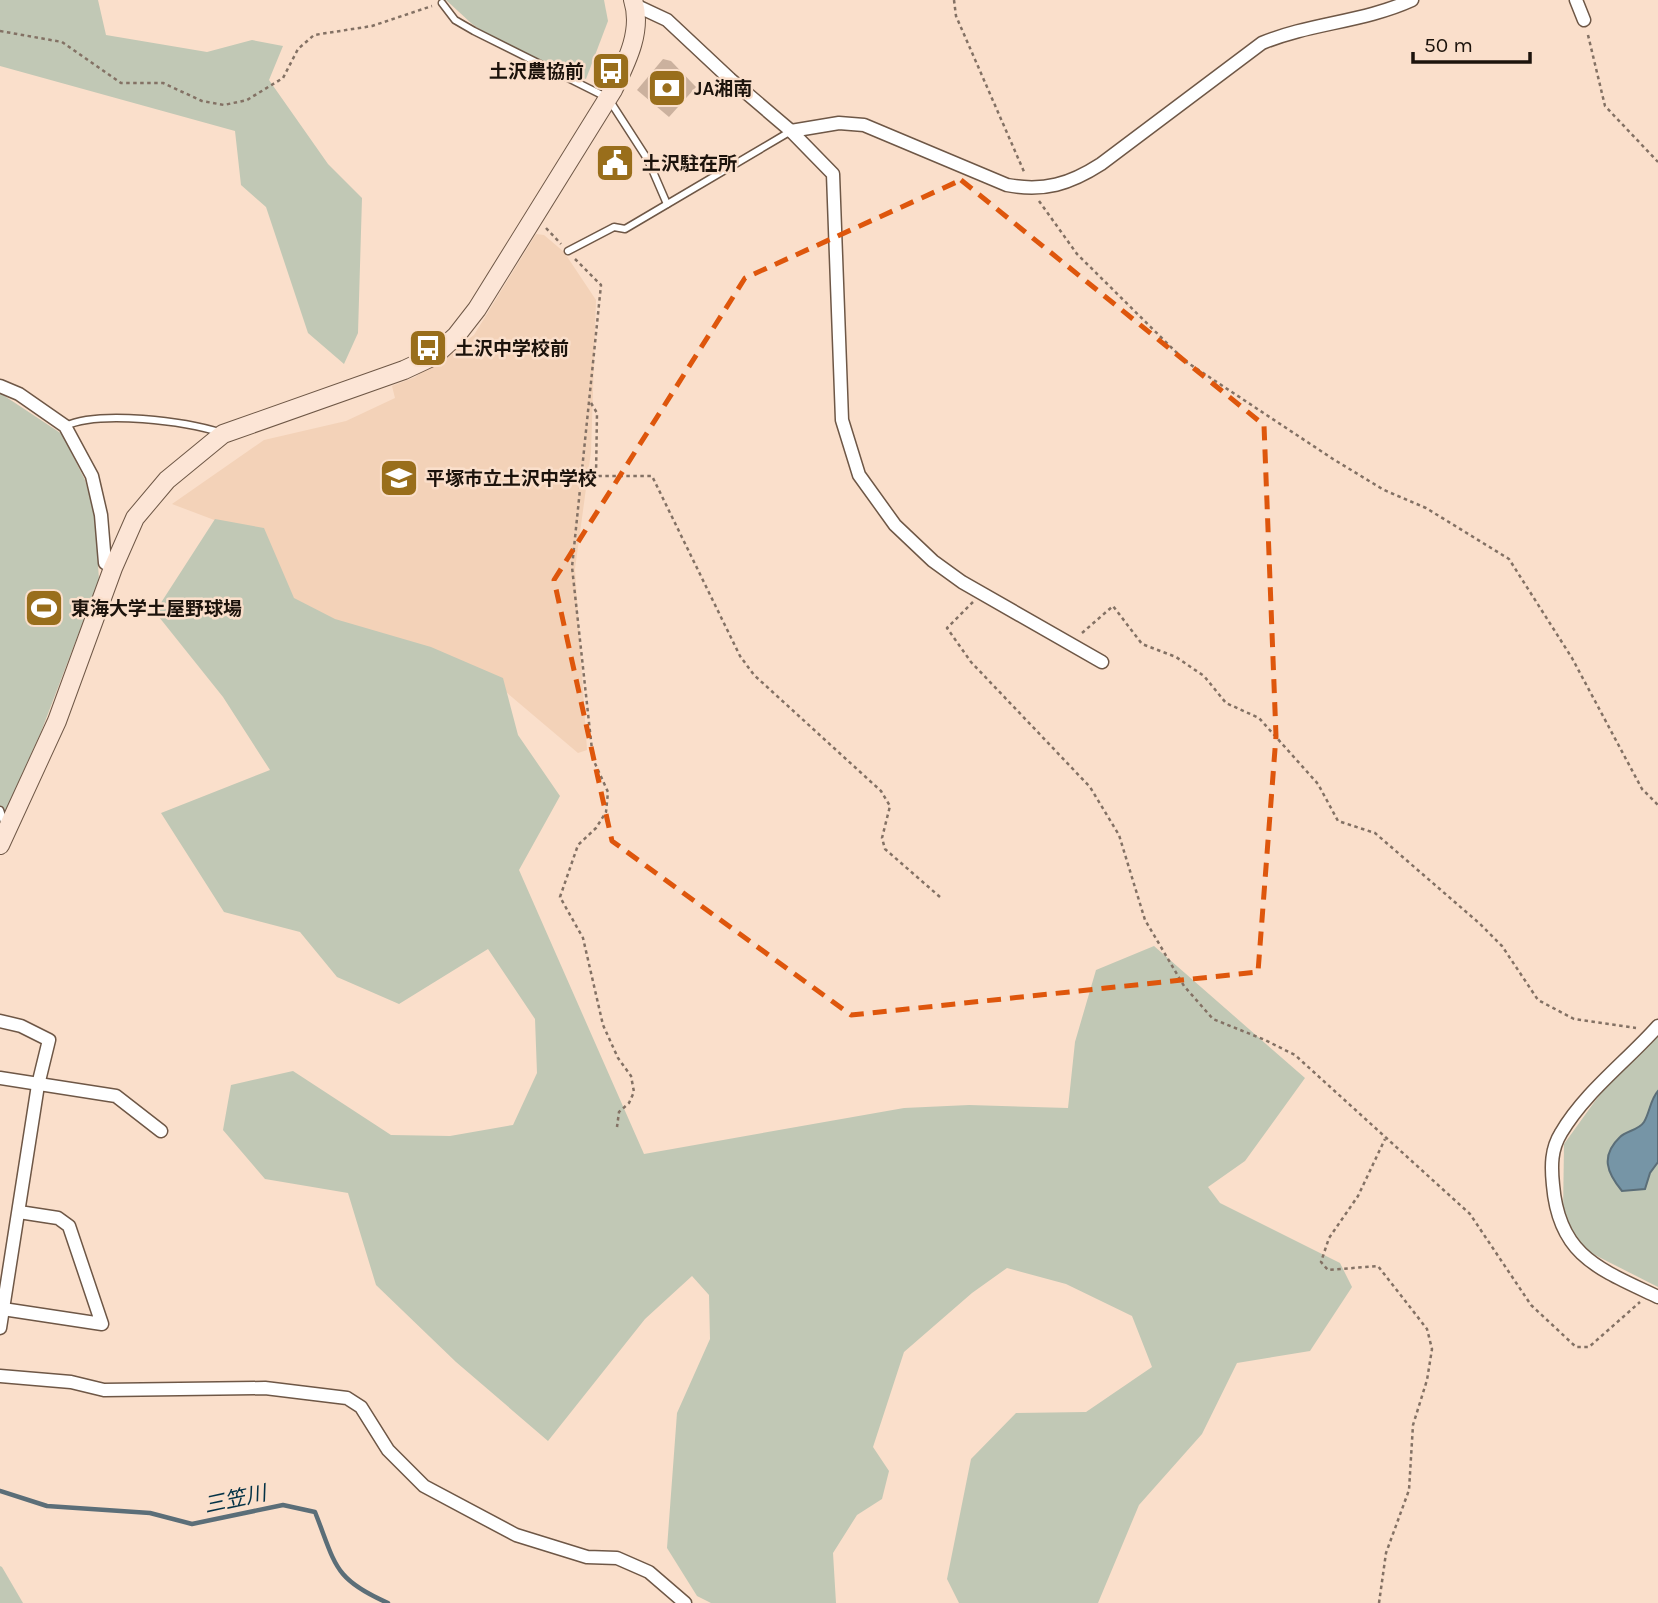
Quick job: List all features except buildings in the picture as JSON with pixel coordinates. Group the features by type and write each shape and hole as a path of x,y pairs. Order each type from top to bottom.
{"street":[{"path":"791,131 839,123 864,125 988,179 1031,189 1056,186 1080,178 1101,164 1262,43 1289,32 1383,11 1412,0"},
{"path":"1576,0 1584,20"},
{"path":"3,838 57,721 113,568 135,519 167,480 223,434 404,370 434,356 456,336 477,309 536,218 608,98 635,34 634,3 667,20 791,131 833,174 836,191 837,343 842,420 859,475 895,525 933,561 1102,662"},
{"path":"0,386 19,394 65,426 92,476 101,516 105,564 113,568"},
{"path":"0,1021 21,1026 49,1040 38,1085 0,1328"},
{"path":"1652,1295 1581,1256 1566,1238 1556,1214 1552,1166 1554,1147 1566,1124 1657,1028"},
{"path":"0,1078 116,1096 161,1131"},
{"path":"3,1309 102,1324 69,1226 58,1218 19,1212"},
{"path":"0,1376 71,1382 104,1390 265,1388 347,1398 361,1406 388,1450 424,1486 516,1535 587,1557 617,1558 649,1572 685,1603"}],"lane":[{"path":"442,3 455,20 548,71 608,98 648,160 667,204"},
{"path":"568,251 614,227 625,229 791,131"},
{"path":"65,426 77,420 147,419 199,426 223,434"},
{"path":"0,810 3,838"}],"path":[{"path":"954,0 956,16 1031,189 1077,254 1185,362 1333,459 1384,490 1426,508 1509,559 1572,658 1642,789 1658,805"},
{"path":"0,31 62,43 121,83 163,83 202,101 224,105 247,100 283,78 298,49 314,35 372,26 442,3"},
{"path":"1584,20 1605,106 1658,162"},
{"path":"536,218 601,285 592,403 572,567 593,759 608,792 606,812 596,828 578,845 560,897 583,938 603,1025 618,1058 631,1076 634,1092 629,1103 619,1112 617,1127"},
{"path":"592,403 597,413 596,476 652,476 740,656 768,690 881,791 890,806 882,838 885,849 940,897"},
{"path":"983,593 947,628 971,662 1090,788 1119,835 1145,920 1185,986 1213,1019 1295,1055 1470,1214 1531,1305 1576,1347 1589,1347 1652,1295"},
{"path":"1070,642 1113,606 1142,644 1176,657 1204,676 1226,703 1259,718 1318,784 1338,821 1375,833 1479,923 1502,946 1538,1000 1584,1021 1657,1028"},
{"path":"1379,1603 1386,1553 1409,1489 1413,1426 1427,1380 1432,1349 1427,1329 1378,1266 1328,1270 1321,1262 1328,1238 1357,1196 1385,1139"}],"highlighted area":[{"path":"961,180 1264,425 1276,736 1258,972 851,1015 612,841 554,580 745,278"}],"shaded area":[{"name":"平塚市立土沢中学校","path":"536,234 544,235 564,252 596,300 591,452 575,569 587,750 578,753 486,675 296,623 259,537 172,504 264,440 346,421 395,398 392,386 415,377 474,335"}],"green space":[{"path":"0,0 98,0 106,35 207,52 252,40 283,46 269,80 328,164 362,198 358,333 344,364 308,333 266,207 241,185 235,131 0,66"},
{"path":"446,0 604,0 608,21 586,79 520,57 472,24"},
{"name":"東海大学土屋野球場","path":"0,393 62,434 85,480 95,516 99,580 41,732 0,823"},
{"path":"215,519 264,528 294,598 335,619 431,647 503,678 518,735 560,796 519,870 644,1154 904,1108 969,1105 1068,1108 1075,1042 1096,970 1154,946 1305,1078 1245,1161 1208,1187 1220,1203 1340,1263 1352,1287 1310,1351 1237,1363 1202,1434 1139,1505 1098,1603 959,1603 947,1579 971,1459 1016,1413 1086,1412 1152,1367 1132,1316 1066,1284 1007,1268 972,1293 904,1352 873,1447 889,1471 882,1499 857,1515 833,1553 836,1603 711,1603 697,1596 667,1548 677,1413 710,1339 709,1295 692,1276 645,1319 548,1441 456,1362 376,1285 348,1193 265,1179 223,1130 231,1085 293,1071 391,1135 450,1136 513,1125 537,1073 535,1019 488,949 399,1004 337,977 300,932 224,912 161,813 270,770 223,697 155,612"},
{"path":"1658,1030 1658,1287 1585,1250 1568,1228 1563,1215 1564,1144 1603,1090"},
{"path":"0,1566 2,1567 23,1603 0,1603"}],"water":[{"path":"1658,1091 1658,1162 1650,1173 1645,1189 1622,1191 1610,1171 1610,1151 1620,1137 1644,1122"}],"waterway":[{"name":"三笠川","path":"0,1491 47,1506 150,1513 192,1524 283,1505 315,1512 333,1558 346,1578 388,1603"}],"place":[{"name":"土沢農協前","path":"611,71"},
{"name":"JA湘南","path":"667,88"},
{"name":"土沢駐在所","path":"615,163"},
{"name":"土沢中学校前","path":"428,348"},
{"name":"平塚市立土沢中学校","path":"399,478"},
{"name":"東海大学土屋野球場","path":"44,608"}]}
